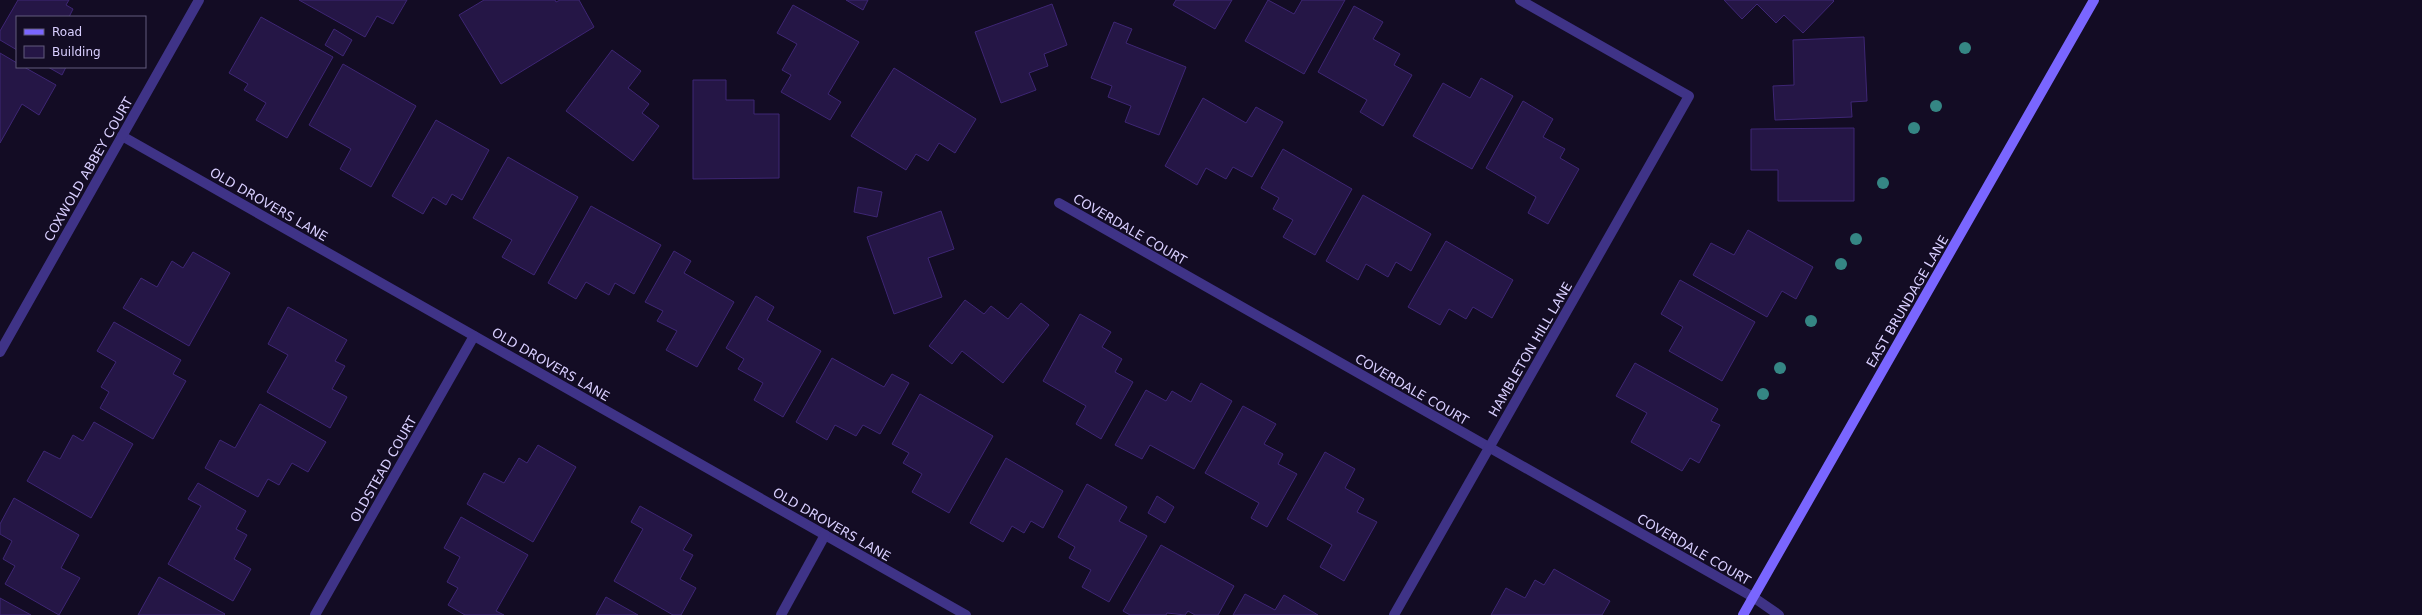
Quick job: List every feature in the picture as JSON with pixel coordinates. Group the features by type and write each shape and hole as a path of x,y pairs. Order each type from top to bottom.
{"main road":[{"name":"EAST BRUNDAGE LANE","path":"1742,615 2094,0"}],"street":[{"name":"COXWOLD ABBEY COURT","path":"0,352 200,0"},
{"name":"HAMBLETON HILL LANE","path":"1394,615 1689,96 1520,0"},
{"name":"OLD DROVERS LANE","path":"122,136 966,615"},
{"name":"COVERDALE COURT","path":"1059,203 1753,597 1779,615"},
{"name":"OLDSTEAD COURT","path":"315,615 474,336"},
{"path":"780,615 825,535"}],"building":[{"path":"18,0 69,0 66,5 73,9 70,16 16,16 16,49 0,40 0,31"},
{"path":"299,0 407,0 393,24 377,16 365,37"},
{"path":"484,0 555,0 556,2 560,0 579,0 594,27 501,84 459,15"},
{"path":"846,0 868,0 863,10"},
{"path":"1176,0 1232,0 1215,29 1173,5"},
{"path":"1268,0 1294,14 1302,0 1345,0 1304,74 1245,41"},
{"path":"1724,0 1834,1 1803,33 1784,15 1776,23 1757,4 1742,19"},
{"path":"1052,4 1067,45 1044,54 1048,66 1029,73 1036,90 1001,103 975,32"},
{"path":"793,5 859,42 828,94 841,102 830,120 781,92 791,75 782,70 797,44 777,33"},
{"path":"1354,6 1383,22 1373,39 1400,54 1394,65 1412,75 1383,126 1360,112 1367,100 1318,72"},
{"path":"261,17 333,57 287,138 256,120 266,103 244,90 248,84 229,73"},
{"path":"1114,22 1132,29 1126,43 1186,67 1159,135 1125,122 1131,106 1108,97 1112,86 1091,78"},
{"path":"334,29 352,40 343,56 325,45"},
{"path":"1864,37 1867,101 1851,102 1852,117 1775,120 1773,86 1794,85 1793,40"},
{"path":"612,50 641,71 628,88 649,104 642,113 659,126 633,161 566,111"},
{"path":"0,53 16,62 16,68 26,68 56,85 39,115 22,104 0,143"},
{"path":"343,64 416,106 371,187 340,169 351,149 309,125"},
{"path":"50,68 66,68 62,75"},
{"path":"894,68 976,119 955,153 939,143 928,161 916,154 906,170 851,136"},
{"path":"1481,78 1513,96 1472,169 1413,136 1443,83 1470,98"},
{"path":"693,80 726,80 726,100 754,100 754,114 779,114 779,178 693,179"},
{"path":"1203,98 1246,123 1256,107 1283,122 1252,177 1233,167 1226,179 1206,168 1197,185 1165,166"},
{"path":"1523,101 1553,119 1543,137 1565,149 1560,158 1579,169 1548,224 1528,213 1536,197 1486,168"},
{"path":"436,120 489,150 462,200 452,194 446,205 433,197 423,214 392,196"},
{"path":"1854,128 1854,201 1778,201 1778,170 1751,170 1751,129"},
{"path":"1283,149 1352,189 1315,255 1283,237 1293,220 1273,209 1279,198 1261,188"},
{"path":"508,157 578,197 534,275 502,257 512,240 473,218"},
{"path":"858,187 882,192 877,217 854,212"},
{"path":"1363,195 1431,234 1411,271 1396,262 1388,277 1366,264 1358,280 1326,261"},
{"path":"591,206 661,245 634,294 615,283 609,295 586,282 576,299 548,283"},
{"path":"941,211 954,249 928,258 942,297 894,314 867,237"},
{"path":"1748,230 1813,267 1796,299 1782,291 1767,317 1693,275 1711,243 1734,255"},
{"path":"1446,241 1513,280 1492,318 1473,307 1466,319 1449,309 1440,325 1408,307"},
{"path":"674,251 691,261 684,273 734,302 697,367 666,350 677,331 657,321 663,311 645,302"},
{"path":"193,252 230,273 189,346 123,308 141,278 157,287 172,261 183,268"},
{"path":"1680,280 1755,322 1722,381 1669,351 1683,327 1661,314"},
{"path":"756,296 774,307 767,320 821,351 783,417 754,400 763,383 738,369 744,359 726,348"},
{"path":"965,300 984,314 991,306 1008,319 1021,303 1049,325 1003,383 962,351 952,364 929,346"},
{"path":"288,307 347,340 335,361 345,366 332,389 347,397 330,428 267,392 288,355 268,344"},
{"path":"1080,314 1111,332 1102,347 1122,359 1115,372 1133,382 1101,439 1076,424 1086,406 1043,381"},
{"path":"114,322 181,360 173,374 186,381 153,439 100,408 109,392 101,387 116,362 97,351"},
{"path":"832,358 884,387 892,374 909,383 880,434 863,425 856,436 835,425 827,440 796,422"},
{"path":"1635,363 1718,409 1711,421 1720,425 1699,463 1690,458 1682,471 1631,442 1647,413 1616,396"},
{"path":"1201,383 1232,401 1194,469 1150,445 1142,459 1115,445 1146,390 1166,401 1172,391 1191,402"},
{"path":"920,394 993,436 949,513 912,492 922,474 903,463 909,453 892,444"},
{"path":"260,404 326,442 308,472 292,463 279,485 268,479 258,497 205,468 220,440 235,448"},
{"path":"1243,406 1276,424 1264,444 1283,454 1278,464 1297,474 1267,527 1251,518 1259,503 1205,473"},
{"path":"94,422 133,444 91,518 27,481 44,451 60,459 73,435 83,441"},
{"path":"538,445 576,467 533,542 467,504 484,473 504,483 519,458 527,463"},
{"path":"1325,452 1355,469 1345,488 1364,499 1357,512 1377,522 1344,581 1320,567 1332,545 1287,519"},
{"path":"1006,458 1063,491 1043,528 1031,521 1024,533 1012,526 1003,542 970,523"},
{"path":"198,483 246,511 236,529 247,535 234,559 251,569 233,601 168,564 201,506 188,499"},
{"path":"1087,484 1127,507 1119,521 1147,536 1109,602 1082,587 1091,570 1069,558 1075,547 1058,537"},
{"path":"1157,496 1174,507 1165,523 1148,513"},
{"path":"14,498 79,535 61,568 80,578 59,615 5,584 15,566 3,559 12,541 0,534 0,524"},
{"path":"640,506 692,535 683,550 693,555 680,579 696,588 681,615 673,615 614,581 643,529 631,522"},
{"path":"461,517 528,555 496,611 504,615 465,615 448,605 458,588 447,582 460,557 444,548"},
{"path":"1161,545 1234,586 1218,615 1195,615 1188,611 1185,615 1167,613 1166,615 1130,615 1123,611"},
{"path":"1554,569 1610,601 1602,615 1491,615 1506,588 1525,598 1535,580 1544,585"},
{"path":"159,577 225,614 138,615"},
{"path":"1245,594 1275,610 1284,595 1318,615 1233,615"},
{"path":"606,597 638,615 596,615"},
{"path":"0,598 31,615 0,615"}]}
